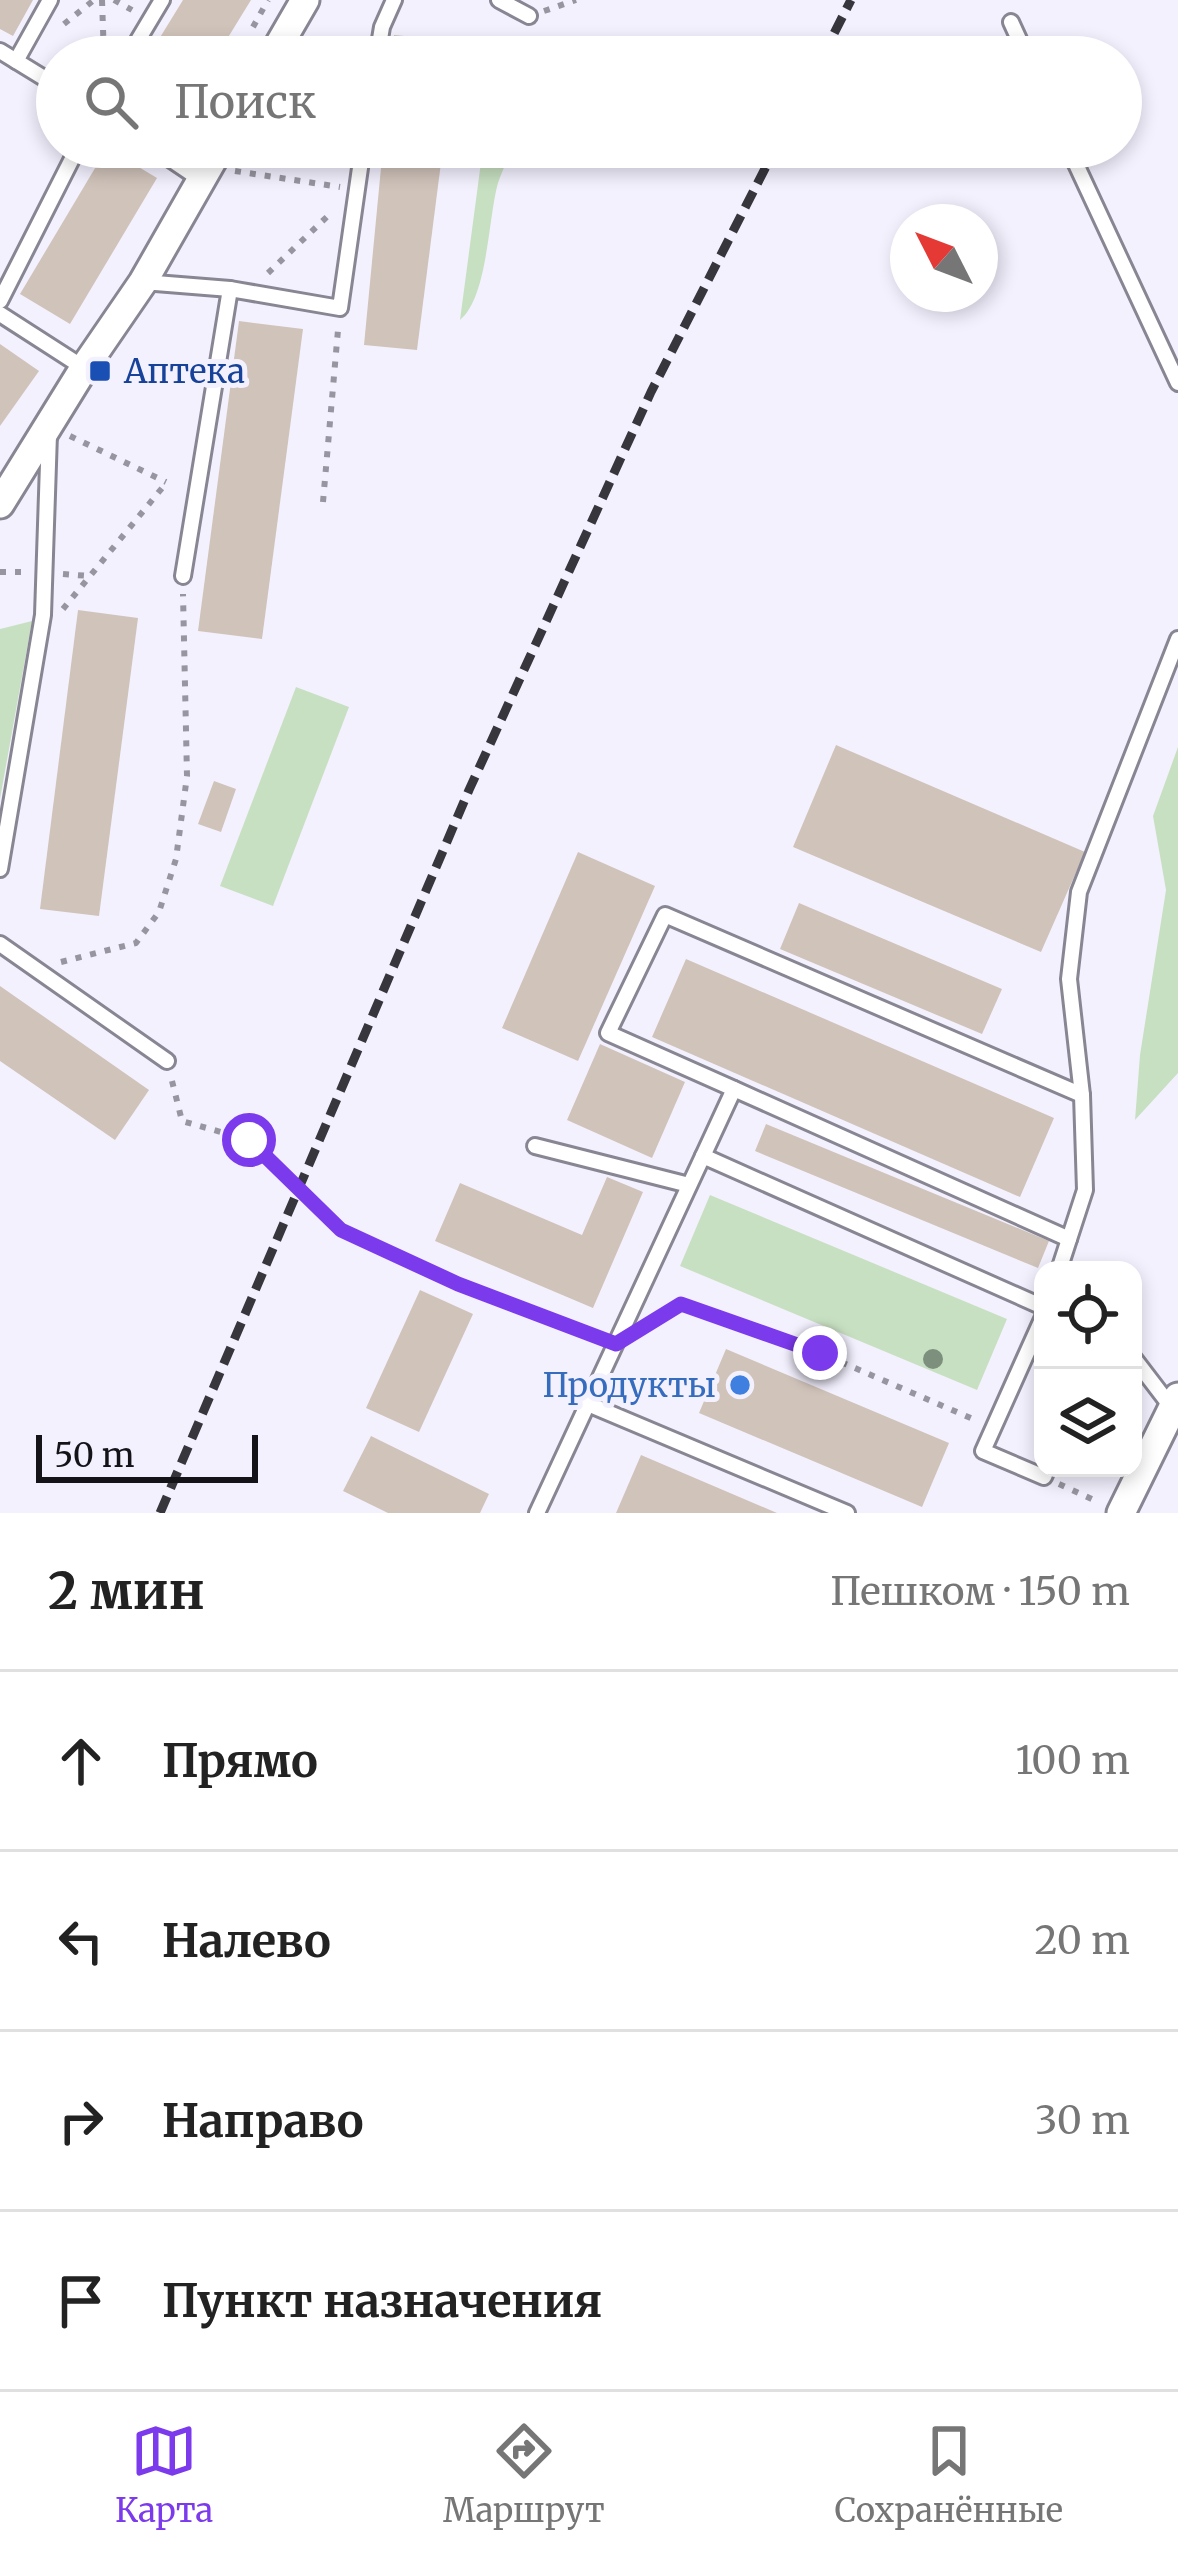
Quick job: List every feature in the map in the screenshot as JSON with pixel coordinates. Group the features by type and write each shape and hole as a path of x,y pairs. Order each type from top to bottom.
{"street":[{"path":"284,36 305,0"},
{"path":"0,504 143,282 207,168"},
{"path":"1121,1513 1175,1403"}],"lane":[{"path":"16,61 50,0"},
{"path":"141,36 162,0"},
{"path":"380,36 394,0"},
{"path":"500,0 530,16"},
{"path":"1011,22 1017,36"},
{"path":"0,51 36,73"},
{"path":"0,301 68,168"},
{"path":"143,282 230,289 340,308 359,168"},
{"path":"1078,168 1178,383"},
{"path":"183,576 230,289"},
{"path":"0,314 84,368"},
{"path":"0,869 40,636 49,425"},
{"path":"1062,1261 1085,1190 1082,1095 1069,979 1079,892 1178,639"},
{"path":"1069,1239 608,1033 665,916 1082,1095"},
{"path":"0,944 167,1061"},
{"path":"537,1513 734,1089"},
{"path":"536,1146 689,1185"},
{"path":"703,1156 1034,1303"},
{"path":"1034,1338 982,1451 1034,1469"},
{"path":"1142,1367 1175,1403"},
{"path":"588,1404 847,1513"}],"path":[{"path":"103,0 104,36"},
{"path":"530,16 576,0"},
{"path":"227,168 356,190"},
{"path":"248,292 356,190"},
{"path":"322,502 340,308"},
{"path":"49,425 196,497"},
{"path":"40,636 167,482"},
{"path":"34,969 136,943 159,911 176,860 188,776 183,576"},
{"path":"167,1061 182,1120 249,1140 341,1230 458,1284 616,1344 681,1304 820,1353 994,1429"},
{"path":"1054,1477 1121,1513"}],"green space":[{"path":"480,168 504,168 476,294 460,320"},
{"path":"32,621 0,799 0,629"},
{"path":"296,687 349,707 273,906 220,886"},
{"path":"1178,747 1178,1073 1135,1120 1140,1055 1166,890 1153,816"},
{"path":"710,1195 1007,1319 977,1390 680,1266"}],"building":[{"path":"0,0 33,0 13,36 0,29"},
{"path":"183,0 251,0 229,36 161,36"},
{"path":"95,168 140,168 157,178 70,324 20,294"},
{"path":"381,168 440,168 417,350 364,345"},
{"path":"239,321 303,329 262,639 198,631"},
{"path":"0,344 39,371 0,426"},
{"path":"78,610 138,618 99,916 40,909"},
{"path":"836,745 1085,852 1041,952 793,847"},
{"path":"214,781 236,789 221,832 198,824"},
{"path":"578,852 655,886 578,1061 502,1028"},
{"path":"799,903 1002,989 982,1034 780,949"},
{"path":"686,959 1054,1118 1020,1197 652,1037"},
{"path":"0,986 149,1090 115,1140 0,1061"},
{"path":"600,1044 685,1082 652,1158 567,1120"},
{"path":"766,1124 1049,1241 1034,1266 755,1151"},
{"path":"607,1177 643,1192 593,1308 435,1241 460,1183 582,1235"},
{"path":"420,1290 473,1314 419,1432 366,1408"},
{"path":"726,1349 949,1443 922,1507 699,1413"},
{"path":"371,1436 489,1494 480,1513 388,1513 343,1491"},
{"path":"641,1455 777,1513 616,1513"}],"railway":[{"path":"833,36 851,0"},
{"path":"160,1513 469,790 651,392 765,168"}],"place":[{"name":"Аптека","path":"100,371"},
{"name":"Продукты","path":"740,1385"}],"route":[{"path":"249,1140 341,1230 458,1284 616,1344 681,1304 820,1353"}]}
